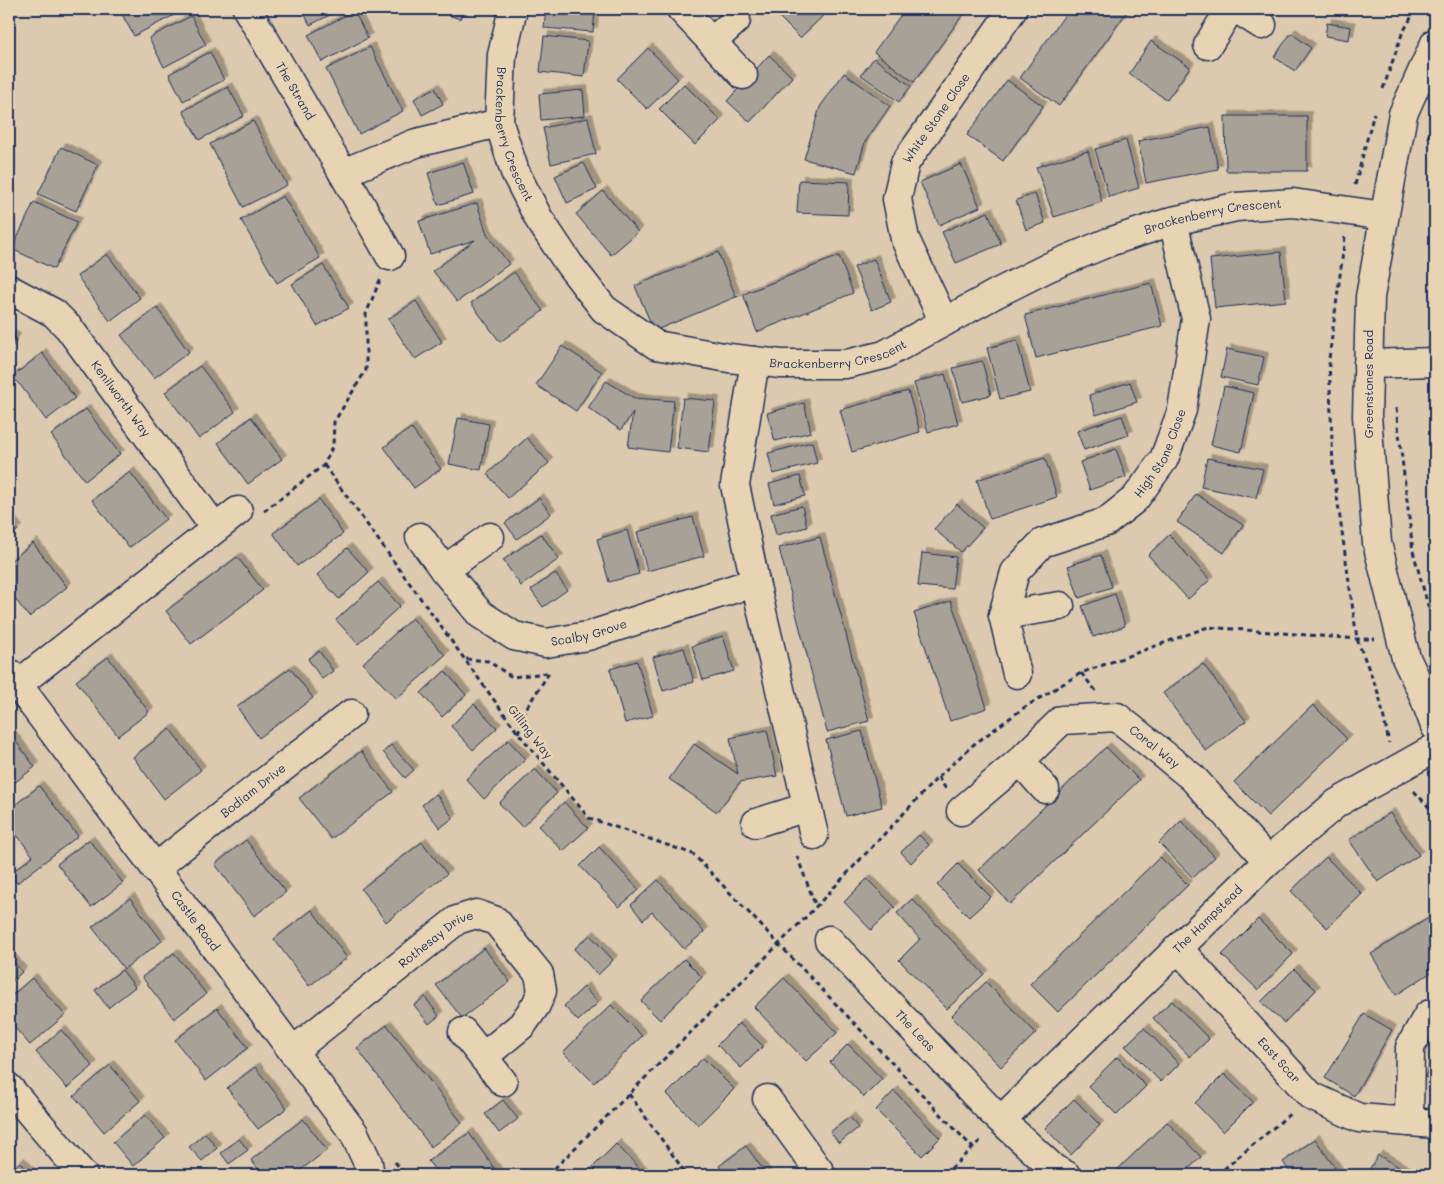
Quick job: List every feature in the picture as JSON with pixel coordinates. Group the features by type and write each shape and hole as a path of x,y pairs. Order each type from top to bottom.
{"street":[{"name":"The Strand","path":"247,9 390,256"},
{"name":"Brackenberry Crescent","path":"514,9 502,55 499,123 515,172 539,219 569,264 604,309 656,345 781,364 846,364 884,355 997,293 1049,267 1109,242 1173,221 1236,207 1293,203 1384,216"},
{"path":"681,9 743,75"},
{"name":"White Stone Close","path":"944,322 905,239 898,199 905,163 1013,9"},
{"path":"1208,45 1230,9"},
{"path":"1237,9 1262,25"},
{"path":"712,42 736,20"},
{"name":"Greenstones Road","path":"1435,43 1403,114 1384,216 1370,297 1367,416 1376,544 1406,658 1423,694 1435,726"},
{"path":"343,173 416,143 499,123"},
{"name":"High Stone Close","path":"1017,674 1003,615 1014,572 1042,543 1106,522 1135,499 1164,459 1182,410 1196,318 1173,221"},
{"name":"Kenilworth Way","path":"9,289 54,313 69,328 215,528"},
{"path":"755,361 735,485 755,582 814,835"},
{"path":"1368,364 1435,362"},
{"path":"13,679 238,511"},
{"name":"Scalby Grove","path":"420,537 480,614 514,636 546,643 588,636 755,582"},
{"path":"444,570 490,537"},
{"path":"1003,615 1060,606"},
{"name":"Castle Road","path":"13,679 354,1133 368,1163 370,1175"},
{"name":"Bodiam Drive","path":"155,868 351,714"},
{"name":"Coral Way","path":"961,811 1020,761 1062,720 1117,717 1193,778 1268,861"},
{"name":"The Hampstead","path":"1001,1120 1268,861 1337,803 1435,748"},
{"path":"1020,761 1045,789"},
{"path":"756,823 807,807"},
{"name":"Rothesay Drive","path":"292,1051 457,920 476,914 496,921 539,974 542,991 536,1005 522,1025 483,1056"},
{"name":"The Leas","path":"829,940 1001,1120 1054,1169 1066,1175"},
{"name":"East Scar","path":"1178,948 1311,1096 1359,1118 1422,1123 1410,1046 1428,1015 1435,1012"},
{"path":"463,1032 503,1082"},
{"path":"9,1088 83,1175"},
{"path":"767,1099 822,1175"}],"path":[{"path":"238,511 259,515 324,465 333,446 334,422 366,370 366,314 390,256"},
{"name":"Gilling Way","path":"324,465 518,733 589,818 693,854 973,1148"},
{"path":"465,659 488,661 512,677 548,673"},
{"path":"518,733 527,707 548,673 554,667"},
{"path":"814,835 796,854 816,907"},
{"path":"629,1094 687,1175"},
{"path":"1217,1175 1311,1096"},
{"path":"944,1175 1001,1120"}],"building":[{"path":"119,9 174,9 176,14 134,36"},
{"path":"302,9 342,9 310,25"},
{"path":"430,9 463,9 460,19"},
{"path":"546,9 595,9 593,32 544,28"},
{"path":"771,9 830,9 800,38"},
{"path":"905,9 967,9 914,82 874,52"},
{"path":"1069,9 1129,9 1059,106 1020,78"},
{"path":"354,11 368,38 322,62 308,35"},
{"path":"191,16 206,45 164,67 149,38"},
{"path":"1327,23 1351,27 1349,40 1325,36"},
{"path":"1291,33 1311,48 1295,71 1274,57"},
{"path":"544,36 588,41 584,77 540,72"},
{"path":"1151,41 1190,67 1167,100 1129,74"},
{"path":"370,47 403,111 359,134 326,69"},
{"path":"648,48 678,79 647,109 617,79"},
{"path":"210,52 224,80 183,101 169,74"},
{"path":"769,55 792,77 750,122 727,101"},
{"path":"874,58 911,86 899,102 861,75"},
{"path":"844,73 890,106 865,142 856,173 804,159 820,107"},
{"path":"1007,80 1043,106 1003,161 967,135"},
{"path":"684,84 720,120 695,145 659,109"},
{"path":"228,87 244,116 199,140 183,111"},
{"path":"435,88 443,104 422,115 414,99"},
{"path":"583,90 585,116 541,120 539,94"},
{"path":"1225,116 1307,116 1307,171 1226,171"},
{"path":"588,118 596,154 551,164 543,128"},
{"path":"253,121 287,185 243,207 210,144"},
{"path":"1210,127 1218,169 1146,183 1138,141"},
{"path":"1126,140 1139,188 1109,197 1095,149"},
{"path":"61,147 98,165 76,211 38,194"},
{"path":"1088,151 1102,202 1054,217 1036,167"},
{"path":"463,162 474,194 438,205 428,173"},
{"path":"584,163 597,189 567,203 555,176"},
{"path":"961,164 980,207 939,225 920,182"},
{"path":"799,180 849,182 848,215 797,213"},
{"path":"603,191 638,232 611,255 576,214"},
{"path":"1035,194 1045,223 1026,230 1016,200"},
{"path":"283,196 320,258 277,283 241,220"},
{"path":"34,202 77,222 54,269 12,249"},
{"path":"477,203 487,234 509,264 457,302 433,271 475,240 430,254 419,221"},
{"path":"988,212 1001,244 956,263 942,232"},
{"path":"718,252 736,297 654,331 635,286"},
{"path":"1281,252 1286,301 1215,308 1210,259"},
{"path":"107,254 140,298 110,321 77,276"},
{"path":"839,256 853,293 757,332 743,294"},
{"path":"874,259 891,302 872,310 854,267"},
{"path":"323,265 349,308 317,326 292,284"},
{"path":"514,272 543,311 500,342 471,303"},
{"path":"1435,273 1435,322 1431,322"},
{"path":"1151,283 1162,326 1036,358 1025,315"},
{"path":"416,301 442,342 415,359 388,319"},
{"path":"157,308 189,352 154,378 121,335"},
{"path":"9,334 16,338 9,351"},
{"path":"1017,340 1030,392 1000,399 987,348"},
{"path":"562,346 602,372 576,411 536,385"},
{"path":"1227,349 1264,357 1258,385 1221,377"},
{"path":"42,353 75,398 46,420 12,377"},
{"path":"982,361 991,395 962,402 953,368"},
{"path":"200,366 235,412 199,439 165,392"},
{"path":"945,374 958,424 928,432 914,383"},
{"path":"606,381 634,398 674,401 668,452 628,447 633,412 621,430 588,408"},
{"path":"1130,382 1137,402 1096,415 1089,395"},
{"path":"1224,386 1254,393 1241,452 1211,445"},
{"path":"908,391 920,432 852,452 840,410"},
{"path":"683,398 715,401 709,452 677,448"},
{"path":"804,403 811,432 775,441 767,413"},
{"path":"86,409 120,454 85,481 51,435"},
{"path":"1430,410 1435,410 1435,461 1429,461"},
{"path":"1122,416 1129,435 1084,450 1077,431"},
{"path":"251,417 282,459 248,484 218,443"},
{"path":"458,418 489,424 481,470 449,464"},
{"path":"411,428 441,469 414,488 384,447"},
{"path":"527,438 549,463 508,498 487,474"},
{"path":"812,442 817,463 773,474 768,453"},
{"path":"1116,449 1126,477 1090,490 1080,462"},
{"path":"1045,458 1057,497 990,519 977,480"},
{"path":"1207,458 1263,469 1256,498 1201,487"},
{"path":"130,472 166,519 129,548 92,500"},
{"path":"800,476 805,496 774,504 769,484"},
{"path":"1196,494 1243,525 1224,553 1177,522"},
{"path":"539,498 551,514 517,539 505,523"},
{"path":"319,500 343,534 297,566 273,533"},
{"path":"957,504 983,528 961,552 934,529"},
{"path":"802,506 807,527 776,535 771,514"},
{"path":"693,517 704,556 647,571 637,532"},
{"path":"9,519 18,530 9,537"},
{"path":"627,530 639,574 609,582 597,539"},
{"path":"541,534 559,559 521,586 503,560"},
{"path":"1169,535 1210,580 1188,599 1148,555"},
{"path":"820,537 869,721 827,732 779,548"},
{"path":"33,543 67,587 29,617 9,591 9,562"},
{"path":"347,548 369,572 339,599 317,575"},
{"path":"922,553 956,557 952,589 918,586"},
{"path":"1101,555 1112,587 1079,598 1068,566"},
{"path":"237,557 263,590 191,644 166,611"},
{"path":"555,573 567,590 543,607 531,590"},
{"path":"378,582 400,606 358,644 336,620"},
{"path":"1115,594 1125,626 1093,637 1082,606"},
{"path":"951,601 987,708 950,721 914,613"},
{"path":"412,618 445,655 396,699 363,663"},
{"path":"723,636 734,671 703,680 692,646"},
{"path":"684,648 694,682 663,691 653,657"},
{"path":"319,651 333,671 322,679 308,659"},
{"path":"108,657 149,712 118,736 76,681"},
{"path":"637,661 653,716 625,723 610,669"},
{"path":"1203,664 1246,721 1206,751 1163,693"},
{"path":"290,668 313,698 259,738 237,707"},
{"path":"445,671 466,695 442,717 421,693"},
{"path":"474,704 497,728 473,750 451,726"},
{"path":"1313,705 1347,739 1268,816 1234,782"},
{"path":"170,729 201,770 164,799 133,757"},
{"path":"767,730 777,776 740,782 717,812 669,779 694,744 738,774 730,738"},
{"path":"862,731 882,807 846,816 826,740"},
{"path":"9,732 35,767 9,787"},
{"path":"508,740 526,759 484,799 466,779"},
{"path":"391,745 414,770 405,778 383,752"},
{"path":"1106,747 1139,780 1010,904 979,870"},
{"path":"361,751 393,792 331,839 299,798"},
{"path":"535,769 557,793 522,827 499,803"},
{"path":"39,786 78,836 17,883 10,874 33,856 9,825 9,810"},
{"path":"436,794 453,818 440,828 422,805"},
{"path":"564,802 588,828 563,851 539,826"},
{"path":"1390,813 1419,855 1378,882 1349,840"},
{"path":"1181,821 1215,857 1193,878 1159,843"},
{"path":"919,835 929,845 911,863 901,852"},
{"path":"89,840 123,883 91,907 57,864"},
{"path":"246,840 286,892 254,916 215,864"},
{"path":"422,842 447,874 386,922 361,889"},
{"path":"599,847 639,890 619,907 580,866"},
{"path":"1160,857 1188,885 1058,1012 1030,984"},
{"path":"1326,857 1362,894 1327,928 1291,891"},
{"path":"958,864 991,897 969,917 937,885"},
{"path":"867,879 895,907 871,930 844,902"},
{"path":"658,880 704,932 684,949 652,912 643,920 631,905"},
{"path":"130,898 162,941 124,969 92,927"},
{"path":"912,899 984,974 947,1009 899,960 920,939 897,913"},
{"path":"312,910 347,958 309,986 274,939"},
{"path":"1430,917 1435,926 1435,970 1396,995 1371,954"},
{"path":"1258,919 1293,954 1258,990 1222,955"},
{"path":"590,935 613,960 598,975 574,949"},
{"path":"484,948 510,982 462,1018 436,985"},
{"path":"174,953 206,994 174,1019 142,977"},
{"path":"9,956 22,972 9,984"},
{"path":"684,959 702,977 660,1020 641,1001"},
{"path":"1294,969 1316,990 1284,1023 1261,1002"},
{"path":"122,970 135,987 108,1008 95,990"},
{"path":"32,978 65,1015 30,1045 9,1021 9,998"},
{"path":"784,978 837,1033 806,1061 754,1007"},
{"path":"986,982 1036,1033 1001,1067 951,1016"},
{"path":"584,987 598,1003 578,1021 564,1006"},
{"path":"425,997 439,1016 429,1024 414,1005"},
{"path":"1172,1001 1209,1039 1190,1057 1153,1018"},
{"path":"611,1005 642,1036 594,1083 563,1052"},
{"path":"217,1008 248,1048 206,1081 175,1040"},
{"path":"1364,1014 1392,1030 1354,1096 1325,1078"},
{"path":"739,1023 763,1046 741,1068 717,1045"},
{"path":"387,1025 462,1123 431,1147 357,1048"},
{"path":"1144,1028 1179,1064 1161,1082 1125,1046"},
{"path":"61,1030 93,1066 67,1088 36,1052"},
{"path":"848,1044 882,1079 864,1097 830,1062"},
{"path":"1435,1050 1435,1081 1425,1077"},
{"path":"1117,1057 1146,1086 1117,1115 1088,1086"},
{"path":"703,1058 734,1089 698,1125 667,1094"},
{"path":"110,1065 140,1101 104,1132 74,1096"},
{"path":"255,1067 287,1108 258,1129 227,1088"},
{"path":"1224,1074 1253,1102 1223,1132 1195,1103"},
{"path":"894,1091 940,1138 922,1156 876,1110"},
{"path":"1074,1099 1100,1125 1071,1155 1045,1128"},
{"path":"503,1100 518,1119 499,1133 485,1114"},
{"path":"145,1115 165,1138 133,1166 113,1142"},
{"path":"850,1117 858,1128 839,1143 830,1132"},
{"path":"303,1119 327,1150 294,1175 263,1175 251,1160"},
{"path":"1167,1122 1201,1157 1182,1175 1122,1175 1117,1170"},
{"path":"205,1133 217,1148 202,1161 189,1147"},
{"path":"469,1133 499,1175 439,1175 428,1161"},
{"path":"239,1139 248,1150 229,1164 221,1153"},
{"path":"1315,1139 1340,1175 1292,1175 1283,1162"},
{"path":"616,1144 646,1175 585,1175"},
{"path":"746,1146 767,1175 725,1175 719,1166"},
{"path":"1378,1155 1412,1175 1366,1175"},
{"path":"20,1162 32,1175 9,1175 9,1172"}]}
